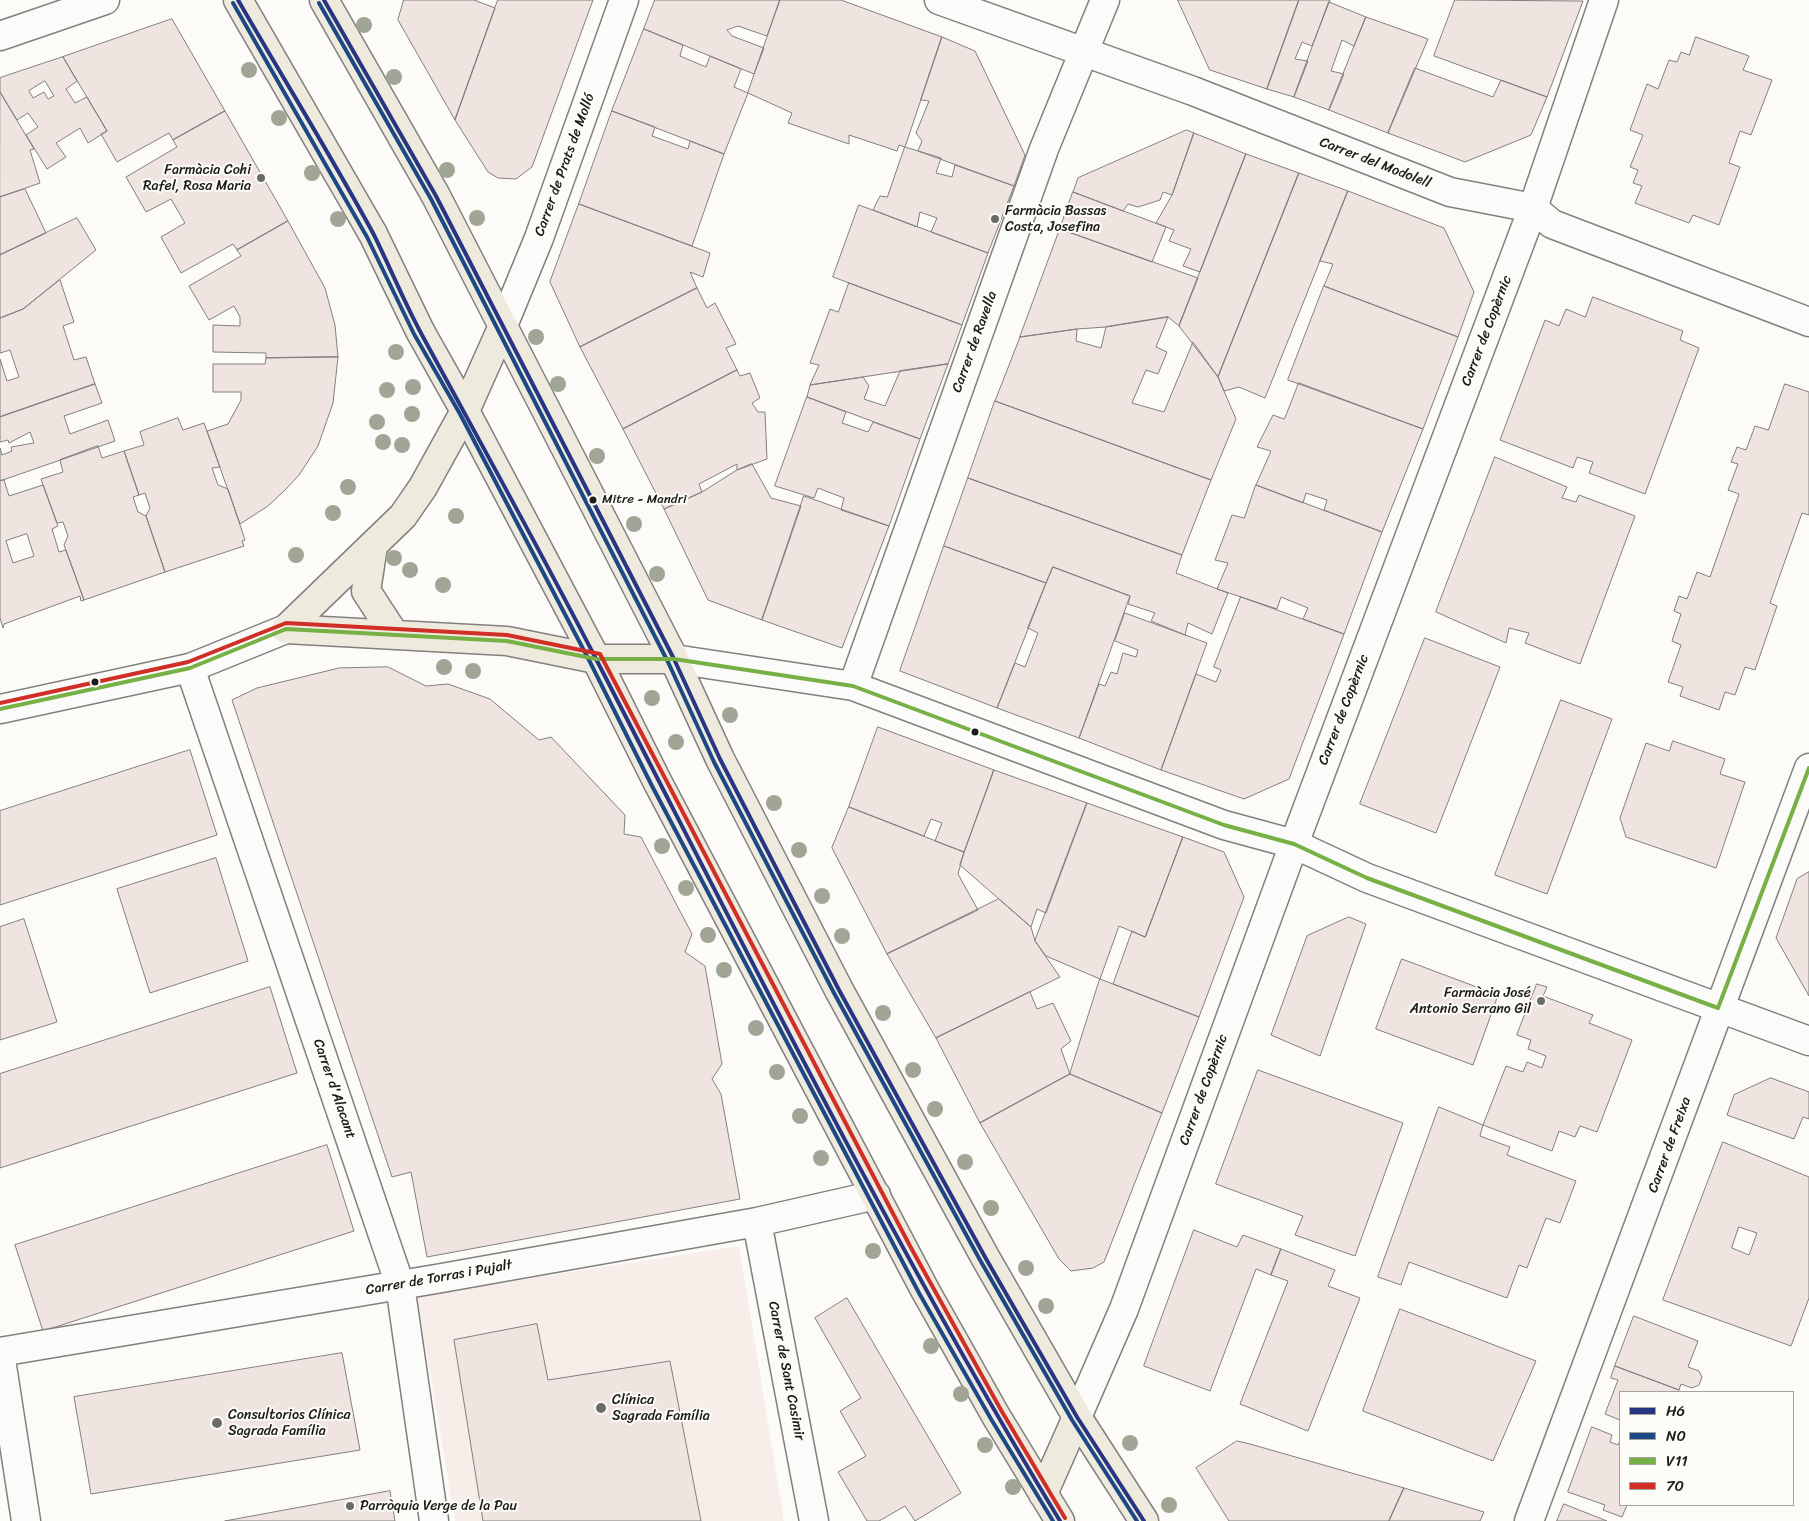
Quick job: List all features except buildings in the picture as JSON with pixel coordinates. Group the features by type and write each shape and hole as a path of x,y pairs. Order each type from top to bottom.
{"main road":[{"path":"238,0 359,209 420,331 465,411 596,660 657,781 876,1195 996,1416 1060,1521"},
{"path":"324,0 436,196 502,328 674,659 720,759 839,990 984,1257 1076,1417 1144,1521"},
{"path":"286,629 403,516 423,487 465,411 502,328"},
{"path":"373,546 366,591 394,634"},
{"path":"286,629 507,641 596,660 674,659"},
{"path":"1043,1494 1076,1417"}],"street":[{"path":"0,36 105,0"},
{"name":"Carrer de Prats de Molló","path":"502,328 539,238 624,0"},
{"name":"Carrer del Modolell","path":"939,0 1202,95 1450,192 1533,208 1552,224 1809,322"},
{"name":"Carrer de Ravella","path":"852,686 1044,149 1105,0"},
{"name":"Carrer de Copèrnic","path":"1076,1417 1124,1309 1294,844 1533,208 1604,0"},
{"path":"0,709 190,668 286,629"},
{"path":"674,659 852,686 1224,826 1294,844 1366,878 1809,1041"},
{"name":"Carrer d'Alacant","path":"190,668 400,1285 434,1521"},
{"name":"Carrer de Freixa","path":"1529,1521 1684,1107 1718,1008 1809,768"},
{"name":"Carrer de Torras i Pujalt","path":"0,1353 757,1222 876,1195"},
{"name":"Carrer de Sant Casimir","path":"757,1222 814,1521"},
{"path":"0,1353 26,1521"}],"shaded area":[{"name":"Clínica Sagrada Família","path":"739,1246 784,1521 455,1521 417,1296"}],"transit line":[{"name":"H6","path":"238,0 373,233 415,323 574,616 820,1093 937,1309 1060,1521"},
{"name":"H6","path":"324,0 436,196 674,659 720,759 839,990 985,1257 1077,1417 1144,1521"},
{"name":"N0","path":"233,3 367,237 414,334 460,414 590,662 651,784 919,1293 991,1419 1053,1521"},
{"name":"N0","path":"319,3 431,199 668,662 714,762 834,993 980,1260 1072,1420 1137,1521"},
{"name":"70","path":"0,703 188,662 286,623 507,635 600,654 910,1246 1001,1410 1065,1518"},
{"name":"V11","path":"0,709 190,668 286,629 507,641 596,659 674,659 853,686 1224,825 1294,844 1367,878 1718,1008 1809,768"}],"place":[{"name":"Farmàcia Cohi Rafel, Rosa Maria","path":"261,178"},
{"name":"Farmàcia Bassas Costa, Josefina","path":"995,219"},
{"name":"Mitre - Mandri","path":"593,500"},
{"name":"Farmàcia José Antonio Serrano Gil","path":"1541,1001"},
{"name":"Clínica Sagrada Família","path":"601,1408"},
{"name":"Consultorios Clínica Sagrada Família","path":"217,1423"},
{"name":"Parròquia Verge de la Pau","path":"350,1506"}]}
